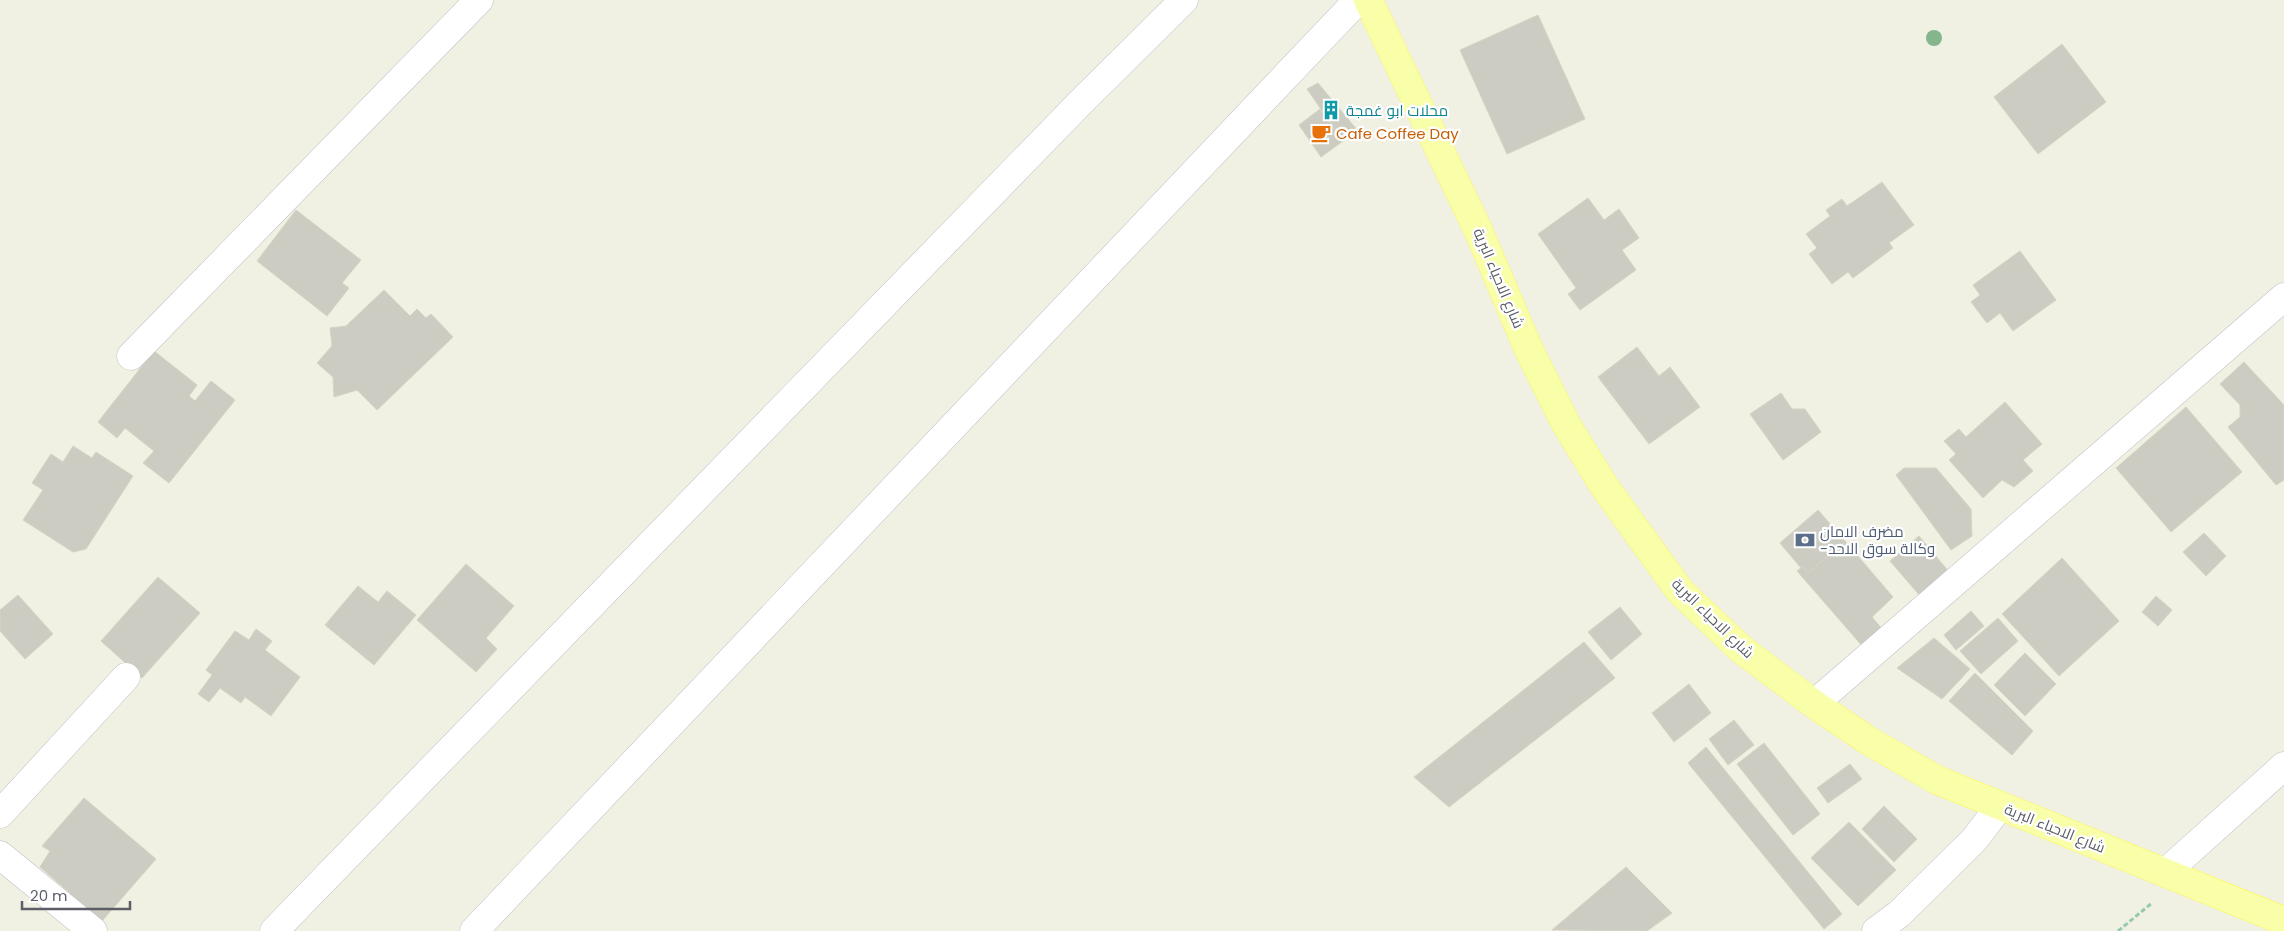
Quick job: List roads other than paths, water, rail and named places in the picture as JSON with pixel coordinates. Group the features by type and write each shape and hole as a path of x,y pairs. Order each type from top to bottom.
{"main road":[{"name":"شارع الاحياء البرية","path":"1368,0 1478,230 1529,350 1566,424 1604,486 1680,592 1741,648 1814,704 1869,741 1937,780 2173,874 2284,921"}],"street":[{"path":"131,356 479,0"},
{"path":"274,931 1080,103 1184,0"},
{"path":"474,931 1358,0"},
{"path":"1814,704 2284,297"},
{"path":"0,814 126,677"},
{"path":"2173,874 2284,766"},
{"path":"1876,931 1899,914 1974,840 2000,806"},
{"path":"0,855 93,931"}],"place":[{"name":"محلات ابو غمجة","path":"1331,110"},
{"name":"Cafe Coffee Day","path":"1321,133"},
{"name":"مضرف الامان -وكالة سوق الاحد","path":"1805,540"}]}
